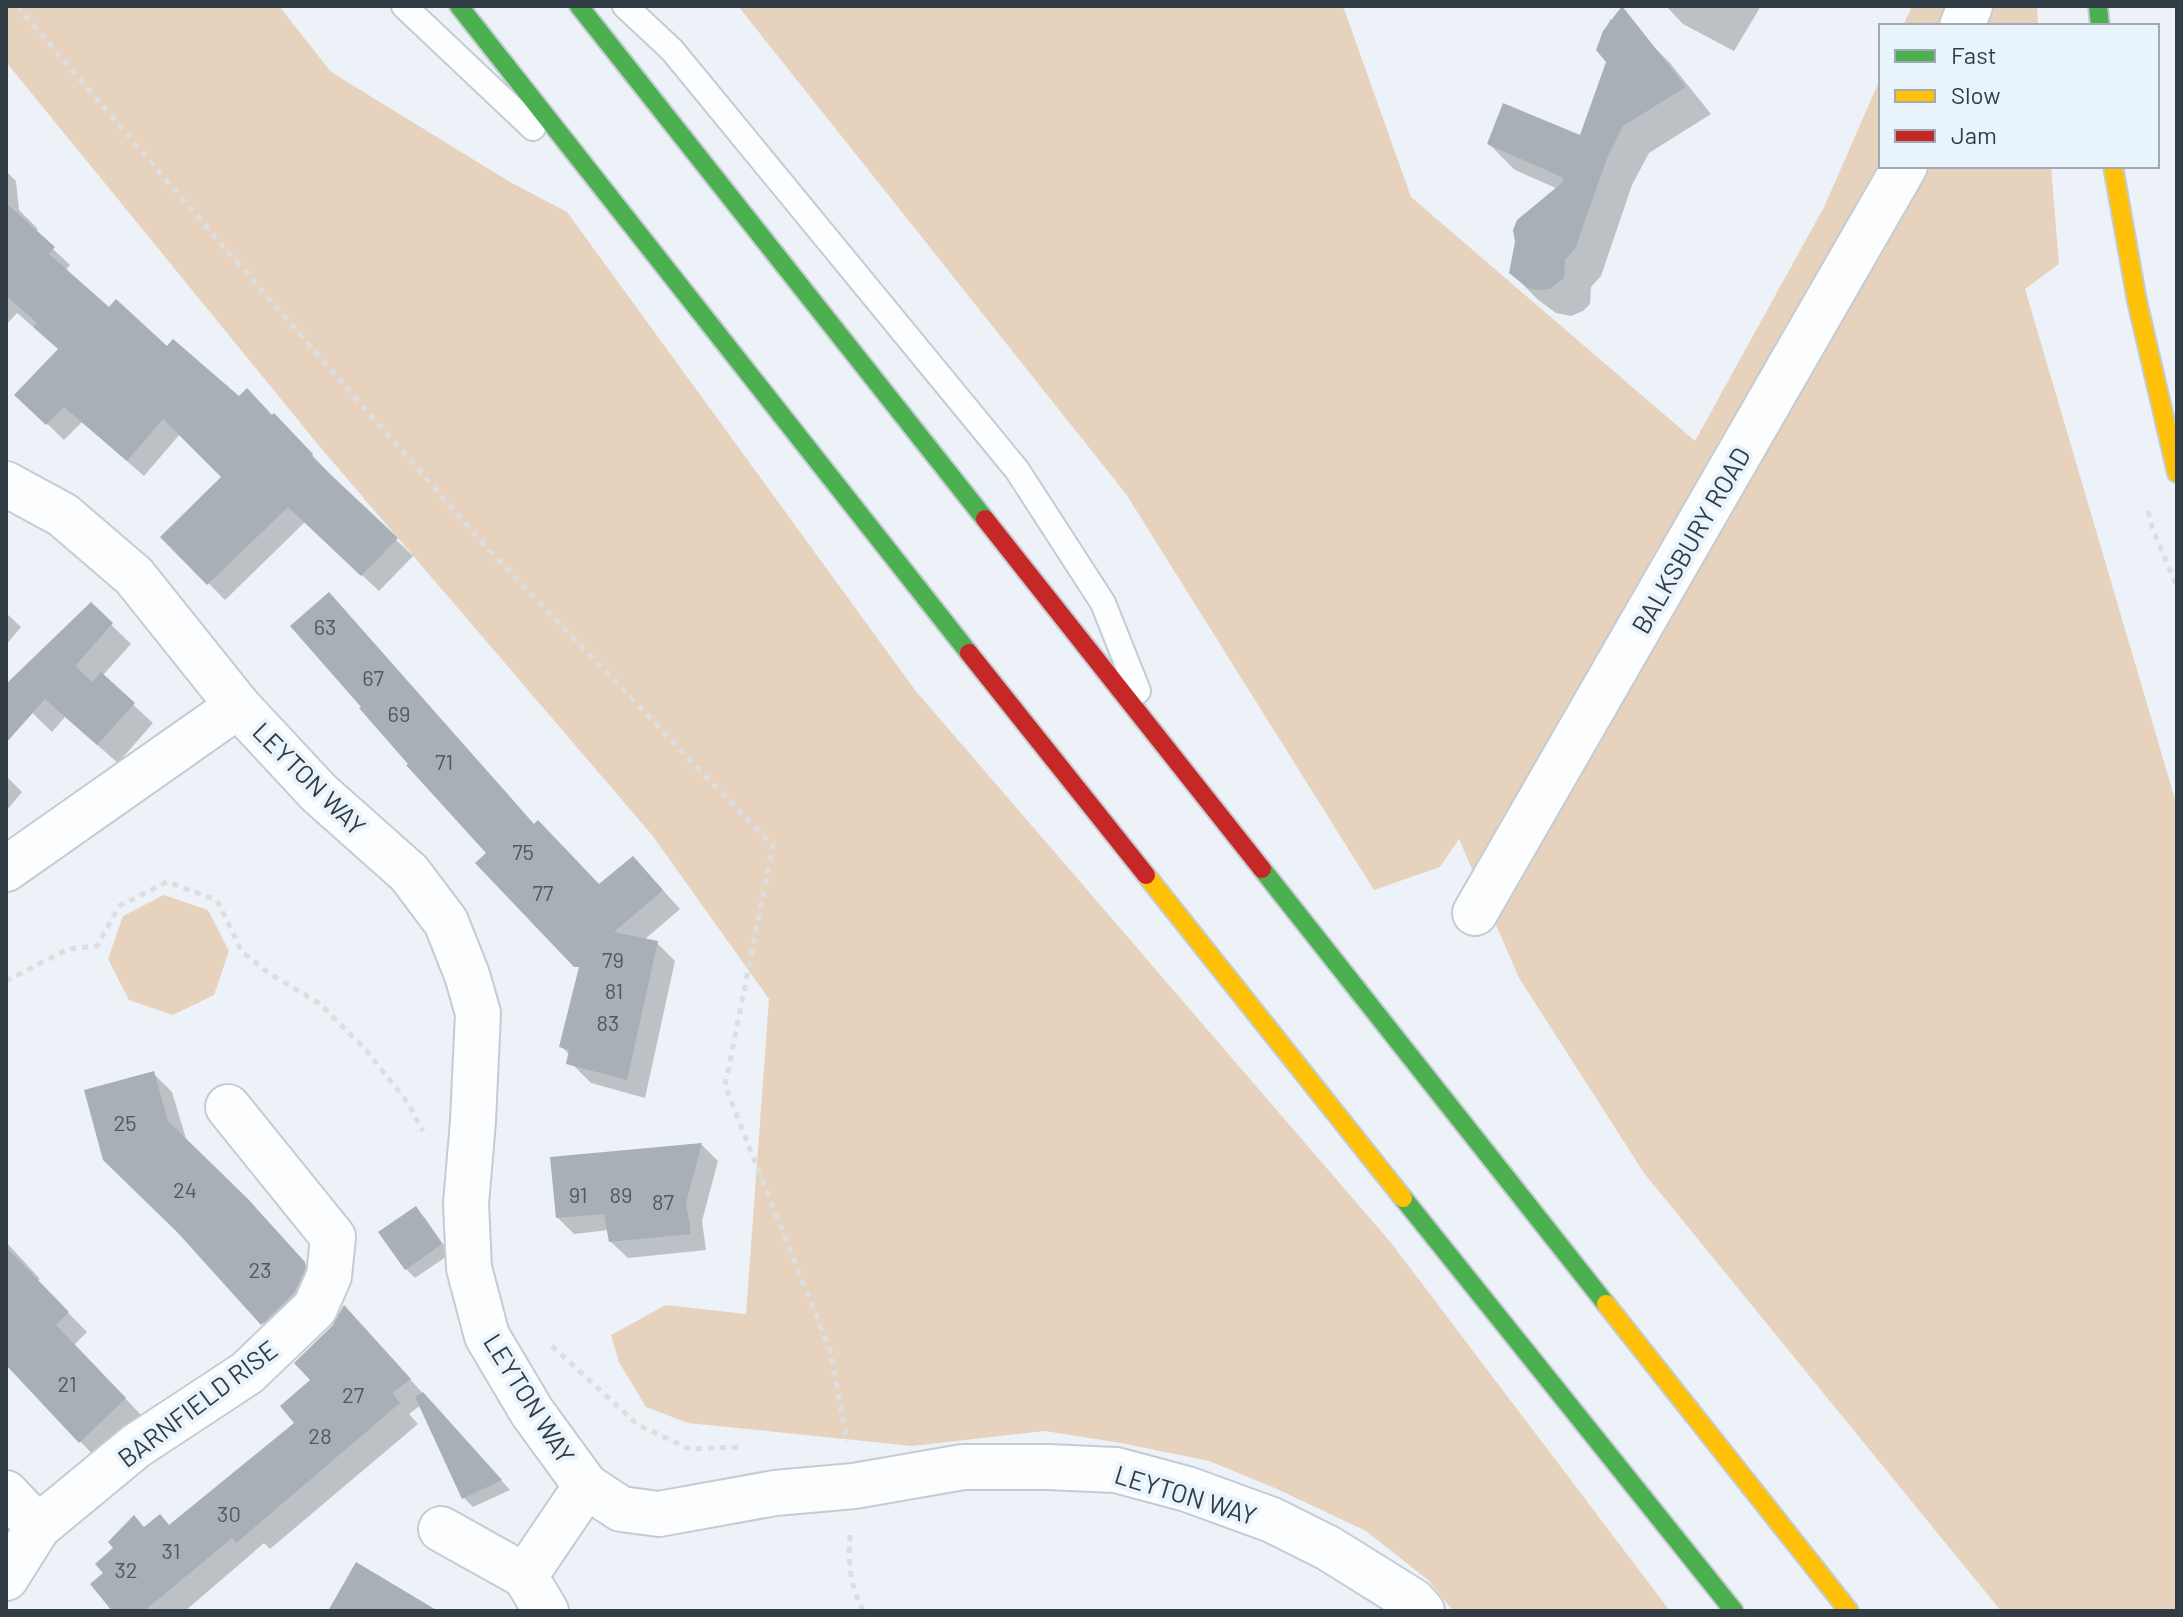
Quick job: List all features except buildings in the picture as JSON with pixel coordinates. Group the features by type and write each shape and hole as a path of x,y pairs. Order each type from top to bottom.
{"main road":[{"path":"459,6 1029,729 1734,1611"},
{"path":"579,6 1849,1611"},
{"path":"2113,168 2137,301 2177,473"}],"street":[{"name":"BALKSBURY ROAD","path":"1475,913 1904,168"},
{"path":"6,484 63,515 134,576 238,706"},
{"name":"LEYTON WAY","path":"6,869 238,706 319,793 409,873 446,922 478,1013 466,1204 469,1268 487,1336 532,1412 586,1486 621,1509 659,1514 775,1493 854,1486 963,1467 1116,1470 1187,1489 1272,1520 1328,1548 1413,1601 1422,1611"},
{"name":"BARNFIELD RISE","path":"6,1578 38,1527 136,1446 247,1373 315,1308 329,1276 333,1237 228,1107"},
{"path":"441,1529 535,1594 586,1486"},
{"path":"6,1493 38,1527"}],"lane":[{"path":"404,6 625,215"},
{"path":"625,6 672,50 1017,470 1103,603 1153,730"}],"path":[{"path":"17,6 487,548 773,846 725,1086 831,1353 854,1486 848,1564 854,1593 863,1611"}],"shaded area":[{"path":"6,6 279,6 331,72 510,182 567,212 915,690 1392,1244 1670,1611 1453,1611 1428,1580 1366,1531 1209,1461 1121,1443 1045,1431 912,1446 688,1423 646,1407 619,1362 611,1335 666,1305 746,1314 769,999 652,835 320,447 6,62"},
{"path":"738,6 1343,6 1411,197 1695,441 1824,207 1879,82 1879,168 2051,168 2059,264 2025,289 2177,806 2177,1611 2001,1611 1644,1173 1519,978 1459,839 1440,867 1374,890 1126,494"},
{"path":"1912,6 2037,6 2038,24 1904,24"},
{"path":"164,895 208,910 229,951 214,995 173,1015 129,1000 108,959 123,916"}],"traffic: fast":[{"path":"459,6 969,653"},
{"path":"579,6 985,519"},
{"path":"2098,6 2100,24"},
{"path":"1262,869 1606,1304"},
{"path":"1403,1198 1734,1611"}],"traffic: slow":[{"path":"2113,168 2137,301 2177,473"},
{"path":"1146,875 1403,1198"},
{"path":"1606,1304 1849,1611"}],"traffic: jam":[{"path":"985,519 1262,869"},
{"path":"969,653 1146,875"}]}
